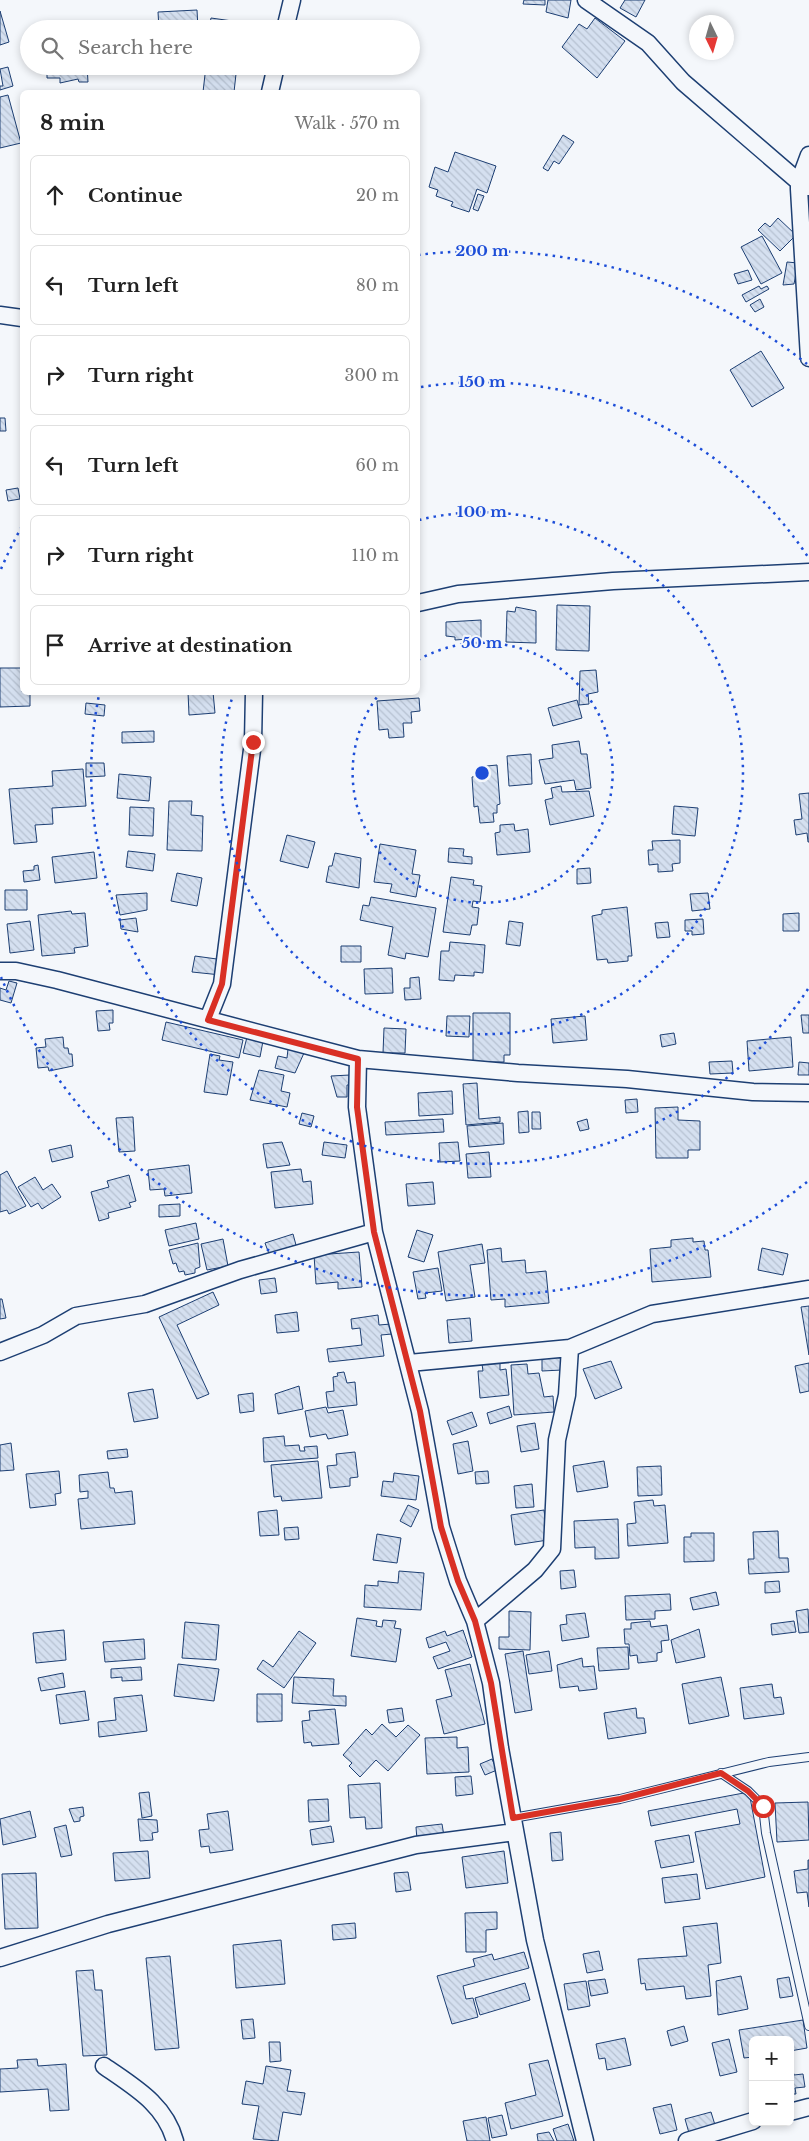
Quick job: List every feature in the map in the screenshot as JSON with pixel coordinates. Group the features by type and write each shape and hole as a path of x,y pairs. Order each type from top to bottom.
{"street":[{"path":"287,20 292,0"},
{"path":"586,0 648,43 683,82 804,184"},
{"path":"270,90 274,75"},
{"path":"809,155 804,184 809,358"},
{"path":"0,315 20,318"},
{"path":"420,603 458,594 612,580 809,572"},
{"path":"208,1020 222,984 253,742 254,695"},
{"path":"0,971 16,971 57,980 358,1059 628,1079 753,1092 809,1093"},
{"path":"358,1059 357,1107 374,1232 420,1411 441,1527 458,1581 475,1621 491,1683 534,1940 585,2141"},
{"path":"0,1352 43,1335 76,1316 145,1304 240,1270 374,1232"},
{"path":"409,1364 570,1348 652,1314 809,1289"},
{"path":"475,1621 534,1570 552,1549 557,1440 567,1395 570,1348"},
{"path":"0,1958 108,1924 416,1845 514,1825"},
{"path":"104,2066 144,2094 170,2123 174,2141"},
{"path":"794,2111 809,2107"},
{"path":"688,2141 749,2122"}],"lane":[{"path":"514,1825 721,1773 769,1762 809,1757"},
{"path":"721,1773 748,1791 763,1806 766,1833 809,2026"}],"building":[{"path":"524,0 545,0 545,5 523,4"},
{"path":"548,0 571,0 568,18 546,12"},
{"path":"625,0 645,0 636,17 620,8"},
{"path":"197,10 198,20 158,20 158,12"},
{"path":"0,11 9,42 0,45"},
{"path":"595,18 625,41 597,78 562,47 579,24 587,29"},
{"path":"8,67 13,86 0,90 0,86 3,86 0,69"},
{"path":"47,75 88,75 88,82 79,82 78,79 60,83 60,78 47,78"},
{"path":"205,75 236,75 234,90 203,90"},
{"path":"8,95 20,143 0,148 0,97"},
{"path":"563,135 574,142 559,164 554,161 548,171 543,168"},
{"path":"455,152 496,166 487,193 477,189 469,212 451,206 453,202 436,196 438,190 429,187 435,167 448,172"},
{"path":"478,194 484,196 478,211 473,209"},
{"path":"778,218 796,235 780,251 758,230 765,223 770,227"},
{"path":"762,236 782,273 761,284 741,247"},
{"path":"787,262 798,263 794,284 783,285"},
{"path":"748,270 752,280 738,284 734,274"},
{"path":"759,286 761,289 767,286 769,289 746,302 742,295"},
{"path":"760,299 764,307 755,312 750,305"},
{"path":"761,351 784,388 752,407 730,370"},
{"path":"0,418 5,418 6,431 0,431"},
{"path":"18,488 20,499 8,501 6,490"},
{"path":"557,605 590,606 589,651 556,650"},
{"path":"516,607 536,611 536,643 506,642 507,611 515,612"},
{"path":"481,620 481,638 455,640 455,637 446,636 446,622"},
{"path":"0,668 20,668 20,695 30,695 30,706 0,707"},
{"path":"596,670 598,692 588,694 589,704 579,705 580,671"},
{"path":"188,695 213,695 215,713 189,715"},
{"path":"419,698 420,711 411,712 412,723 403,723 404,737 389,738 388,729 379,730 377,701"},
{"path":"577,700 582,718 553,726 548,708"},
{"path":"86,703 105,705 104,716 85,714"},
{"path":"154,731 154,742 122,743 122,732"},
{"path":"579,741 581,754 587,754 591,788 576,790 574,780 545,784 539,760 553,758 552,745"},
{"path":"531,754 532,784 509,786 507,756"},
{"path":"86,763 104,763 105,776 86,777"},
{"path":"497,765 500,804 497,805 497,813 493,813 494,822 480,823 478,806 474,807 472,777 477,776 477,767"},
{"path":"83,769 86,806 52,808 53,824 35,825 37,842 14,844 9,789 53,786 52,771"},
{"path":"119,774 151,777 149,801 117,798"},
{"path":"561,786 562,792 589,791 594,816 550,825 545,800 553,798 551,788"},
{"path":"809,793 808,842 807,833 796,835 794,820 802,819 799,794"},
{"path":"169,801 192,801 191,815 203,816 202,851 167,850"},
{"path":"674,806 698,808 695,836 672,834"},
{"path":"130,807 154,808 153,836 129,835"},
{"path":"514,824 515,831 528,829 530,852 497,855 495,833 500,832 500,825"},
{"path":"287,835 315,842 308,868 280,861"},
{"path":"680,840 680,863 672,864 673,871 658,872 658,864 649,865 648,850 653,850 652,841"},
{"path":"380,844 416,850 412,874 420,875 416,897 390,892 392,884 374,882"},
{"path":"449,848 464,849 463,856 472,857 472,864 448,862"},
{"path":"128,851 155,854 153,871 126,867"},
{"path":"94,852 97,878 55,883 52,857"},
{"path":"335,853 361,858 359,888 326,882 329,866 332,866"},
{"path":"38,865 40,880 24,882 23,871 34,870 34,866"},
{"path":"590,868 591,883 577,884 577,869"},
{"path":"177,873 202,878 197,906 171,901"},
{"path":"451,877 474,880 473,885 482,886 480,902 473,901 472,907 479,908 477,925 472,925 470,935 443,932"},
{"path":"5,890 27,890 27,910 5,910"},
{"path":"147,893 147,910 120,915 116,895"},
{"path":"708,893 710,909 692,911 690,894"},
{"path":"371,897 436,908 428,957 406,953 405,959 388,955 393,927 360,920 363,905 369,906"},
{"path":"627,907 632,956 628,956 628,961 608,963 607,959 597,960 592,916 602,914 602,910"},
{"path":"71,911 72,914 85,913 88,946 74,948 75,953 42,956 38,915"},
{"path":"799,913 799,931 783,931 783,914"},
{"path":"136,918 138,932 121,929 120,920"},
{"path":"703,919 704,934 692,935 692,931 685,931 685,920"},
{"path":"30,921 34,950 10,953 7,924"},
{"path":"509,921 523,923 520,946 506,944"},
{"path":"668,922 670,937 657,938 655,923"},
{"path":"450,942 485,945 483,973 474,972 474,976 455,975 454,981 439,980 441,951 449,951"},
{"path":"341,946 361,946 361,962 341,962"},
{"path":"195,956 224,960 221,975 192,972"},
{"path":"392,968 393,993 365,994 364,969"},
{"path":"419,977 421,999 405,1000 404,988 410,988 410,978"},
{"path":"9,981 17,983 11,1003 0,1000 0,988 6,990"},
{"path":"113,1010 113,1023 109,1023 110,1030 98,1031 96,1011"},
{"path":"473,1013 510,1013 510,1055 504,1055 504,1062 473,1062"},
{"path":"801,1015 809,1015 809,1033 803,1033"},
{"path":"447,1016 470,1016 469,1037 446,1036"},
{"path":"585,1016 587,1040 553,1043 551,1019"},
{"path":"166,1022 243,1040 239,1058 162,1040"},
{"path":"384,1028 406,1029 405,1053 383,1053"},
{"path":"674,1033 676,1044 662,1047 660,1035"},
{"path":"63,1037 64,1048 68,1048 69,1054 72,1054 73,1066 49,1071 48,1067 38,1068 36,1048 46,1047 45,1039"},
{"path":"247,1037 263,1041 260,1057 243,1053"},
{"path":"791,1037 793,1067 749,1071 747,1041"},
{"path":"288,1049 304,1053 295,1073 275,1068 278,1056 287,1058"},
{"path":"210,1054 220,1056 219,1060 233,1062 227,1095 204,1092"},
{"path":"732,1061 733,1073 710,1074 709,1062"},
{"path":"799,1062 809,1063 809,1075 798,1075"},
{"path":"259,1070 284,1075 281,1091 290,1093 287,1107 250,1100"},
{"path":"350,1075 351,1085 347,1085 347,1097 337,1097 331,1076"},
{"path":"477,1083 479,1119 500,1117 500,1122 466,1125 463,1084"},
{"path":"452,1091 453,1114 419,1116 418,1093"},
{"path":"637,1099 638,1112 626,1113 625,1100"},
{"path":"678,1107 678,1120 700,1121 700,1150 688,1150 688,1158 656,1158 655,1108"},
{"path":"528,1111 529,1132 519,1133 518,1112"},
{"path":"532,1112 540,1112 541,1129 532,1129"},
{"path":"302,1113 314,1116 311,1127 299,1124"},
{"path":"133,1117 135,1151 119,1152 116,1118"},
{"path":"443,1119 444,1132 386,1135 385,1122"},
{"path":"587,1119 589,1129 580,1131 577,1122"},
{"path":"503,1123 504,1144 469,1147 467,1126"},
{"path":"282,1142 290,1165 267,1168 263,1144"},
{"path":"324,1142 347,1145 345,1158 322,1155"},
{"path":"458,1142 460,1161 440,1162 439,1143"},
{"path":"71,1145 73,1157 52,1162 49,1150"},
{"path":"489,1152 491,1177 468,1178 466,1154"},
{"path":"189,1165 192,1193 165,1196 164,1189 150,1190 148,1170"},
{"path":"301,1169 303,1182 311,1181 313,1204 275,1208 271,1172"},
{"path":"7,1171 26,1206 9,1214 7,1210 0,1212 0,1175"},
{"path":"129,1175 136,1201 129,1203 131,1207 108,1213 109,1218 99,1221 91,1192 109,1187 107,1181"},
{"path":"35,1177 43,1190 52,1184 61,1197 42,1209 38,1203 31,1207 18,1187"},
{"path":"433,1182 435,1204 408,1206 406,1184"},
{"path":"180,1204 180,1216 159,1217 159,1205"},
{"path":"196,1223 199,1239 169,1246 165,1230"},
{"path":"417,1230 433,1235 424,1262 408,1257"},
{"path":"293,1234 296,1245 269,1254 265,1243"},
{"path":"693,1238 693,1242 704,1241 705,1250 708,1250 711,1277 652,1282 650,1249 671,1247 671,1240"},
{"path":"223,1239 228,1266 207,1270 201,1244"},
{"path":"198,1243 200,1267 195,1269 195,1273 185,1275 184,1271 179,1272 176,1263 173,1264 169,1250"},
{"path":"482,1244 485,1263 470,1265 475,1297 446,1301 438,1252"},
{"path":"501,1248 502,1262 525,1260 526,1273 546,1271 549,1303 505,1307 505,1299 491,1300 487,1250"},
{"path":"762,1248 788,1254 783,1275 758,1270"},
{"path":"359,1252 362,1287 338,1289 338,1282 316,1284 314,1255"},
{"path":"438,1268 442,1291 425,1293 426,1298 418,1299 413,1272"},
{"path":"275,1278 277,1292 261,1294 259,1280"},
{"path":"213,1292 219,1305 177,1325 209,1394 197,1399 159,1317"},
{"path":"0,1299 2,1299 6,1318 0,1319"},
{"path":"809,1306 809,1355 801,1307"},
{"path":"297,1312 299,1331 277,1333 275,1315"},
{"path":"378,1315 379,1325 391,1324 392,1334 381,1335 384,1356 329,1362 327,1349 362,1345 360,1328 352,1329 351,1319"},
{"path":"470,1318 472,1341 449,1343 447,1320"},
{"path":"562,1355 562,1370 542,1371 542,1356"},
{"path":"611,1361 622,1388 595,1399 583,1369"},
{"path":"500,1363 500,1370 506,1369 509,1395 480,1398 478,1371 483,1371 482,1364"},
{"path":"809,1363 809,1391 800,1393 795,1366"},
{"path":"527,1364 528,1374 539,1373 544,1397 553,1396 554,1412 514,1415 511,1365"},
{"path":"344,1372 347,1383 355,1382 357,1405 328,1408 326,1392 334,1391 333,1377 338,1376 337,1373"},
{"path":"299,1386 303,1409 278,1414 275,1394"},
{"path":"153,1389 158,1418 134,1422 128,1393"},
{"path":"253,1393 254,1411 240,1413 238,1395"},
{"path":"509,1406 512,1417 490,1424 487,1413"},
{"path":"326,1407 328,1413 343,1410 348,1435 328,1439 326,1434 310,1437 305,1411"},
{"path":"472,1412 477,1426 452,1435 447,1421"},
{"path":"535,1423 539,1449 521,1452 517,1426"},
{"path":"284,1436 285,1446 299,1445 300,1451 305,1451 304,1447 317,1446 318,1458 264,1462 263,1438"},
{"path":"468,1441 473,1471 458,1474 453,1444"},
{"path":"11,1443 14,1470 0,1471 0,1445"},
{"path":"127,1449 128,1457 108,1459 107,1451"},
{"path":"355,1452 358,1477 350,1478 350,1486 330,1488 327,1466 337,1465 336,1454"},
{"path":"318,1461 322,1498 282,1501 281,1496 274,1497 271,1465"},
{"path":"604,1461 608,1487 577,1492 573,1466"},
{"path":"661,1466 662,1495 638,1496 637,1467"},
{"path":"59,1471 61,1493 55,1494 56,1505 30,1508 26,1474"},
{"path":"488,1471 489,1483 476,1484 475,1472"},
{"path":"108,1472 110,1488 114,1488 115,1493 132,1491 135,1524 81,1529 78,1499 88,1498 88,1491 80,1492 79,1475"},
{"path":"394,1473 419,1476 416,1500 381,1496 383,1481 393,1482"},
{"path":"532,1484 534,1507 516,1508 514,1486"},
{"path":"653,1500 654,1506 665,1505 668,1543 628,1546 627,1524 636,1523 634,1502"},
{"path":"408,1505 419,1510 411,1527 400,1521"},
{"path":"277,1510 279,1535 260,1536 258,1512"},
{"path":"544,1510 548,1540 515,1545 511,1515"},
{"path":"618,1519 619,1558 595,1559 595,1547 575,1548 574,1521"},
{"path":"298,1527 299,1539 285,1540 284,1528"},
{"path":"778,1531 779,1558 788,1558 789,1572 749,1574 748,1559 754,1559 753,1532"},
{"path":"691,1533 714,1533 714,1561 684,1562 684,1537 691,1537"},
{"path":"377,1534 401,1538 397,1563 373,1560"},
{"path":"574,1570 576,1587 561,1589 560,1571"},
{"path":"399,1571 424,1573 421,1610 364,1607 365,1585 378,1586 378,1581 398,1583"},
{"path":"779,1581 780,1592 765,1593 765,1582"},
{"path":"716,1592 719,1605 693,1610 690,1598"},
{"path":"670,1594 671,1610 655,1611 655,1619 626,1620 625,1596"},
{"path":"808,1609 809,1632 799,1633 796,1611"},
{"path":"509,1611 531,1612 530,1650 499,1649 499,1637 509,1637"},
{"path":"585,1613 589,1637 562,1641 560,1625 567,1624 566,1615"},
{"path":"357,1618 377,1621 376,1626 382,1627 383,1620 396,1621 394,1628 401,1629 396,1662 351,1656"},
{"path":"650,1621 651,1627 667,1625 669,1640 661,1641 662,1652 657,1653 657,1661 638,1663 637,1655 630,1656 629,1644 625,1644 624,1629 631,1629 631,1623"},
{"path":"794,1621 796,1632 772,1635 771,1624"},
{"path":"185,1622 219,1625 216,1660 182,1658"},
{"path":"699,1629 705,1657 676,1663 671,1640"},
{"path":"64,1630 66,1660 36,1663 33,1633"},
{"path":"463,1630 472,1657 438,1669 433,1657 450,1651 446,1642 429,1648 426,1638 445,1631 447,1636"},
{"path":"299,1631 316,1643 284,1688 257,1669 263,1660 273,1667"},
{"path":"144,1639 145,1659 105,1662 103,1642"},
{"path":"628,1647 629,1669 599,1671 597,1648"},
{"path":"523,1651 532,1710 515,1713 505,1654"},
{"path":"549,1651 552,1671 529,1674 526,1655"},
{"path":"582,1658 583,1667 594,1666 597,1689 579,1691 578,1686 560,1688 557,1665"},
{"path":"178,1664 219,1669 214,1701 174,1696"},
{"path":"470,1664 485,1724 444,1734 436,1700 452,1696 445,1670"},
{"path":"141,1667 142,1680 122,1681 122,1677 111,1678 111,1669"},
{"path":"63,1673 65,1687 41,1691 38,1678"},
{"path":"294,1677 334,1679 333,1696 346,1696 346,1706 292,1703"},
{"path":"721,1677 729,1716 689,1724 682,1684"},
{"path":"772,1684 774,1698 781,1697 784,1714 744,1719 740,1688"},
{"path":"85,1691 89,1720 60,1724 56,1695"},
{"path":"257,1694 282,1694 282,1721 257,1722"},
{"path":"142,1695 147,1731 99,1737 98,1722 116,1720 114,1698"},
{"path":"402,1708 404,1721 389,1723 387,1710"},
{"path":"636,1708 637,1718 644,1718 646,1733 608,1739 604,1713"},
{"path":"335,1709 339,1744 312,1746 311,1742 304,1743 302,1721 310,1720 309,1711"},
{"path":"382,1724 396,1737 408,1725 420,1735 388,1771 376,1760 360,1777 349,1766 352,1763 343,1755 366,1729 372,1735"},
{"path":"457,1737 457,1748 468,1747 469,1772 427,1774 425,1738"},
{"path":"492,1759 497,1770 485,1775 480,1764"},
{"path":"471,1776 473,1794 456,1796 455,1777"},
{"path":"380,1783 382,1828 366,1829 365,1817 350,1818 348,1785"},
{"path":"149,1792 152,1816 142,1818 139,1793"},
{"path":"749,1792 765,1877 706,1889 695,1832 740,1824 737,1809 651,1826 648,1811"},
{"path":"328,1799 329,1821 309,1822 308,1800"},
{"path":"808,1802 809,1840 777,1842 775,1803"},
{"path":"83,1807 84,1816 80,1817 80,1821 74,1822 69,1809"},
{"path":"30,1811 36,1837 3,1845 0,1819"},
{"path":"228,1811 233,1850 210,1853 209,1846 201,1847 199,1830 209,1829 207,1814"},
{"path":"138,1819 157,1820 158,1832 152,1833 153,1840 140,1841"},
{"path":"442,1824 444,1836 417,1840 416,1827"},
{"path":"66,1825 72,1855 61,1857 54,1828"},
{"path":"331,1826 334,1842 312,1845 310,1830"},
{"path":"561,1832 563,1860 552,1861 550,1833"},
{"path":"689,1835 694,1862 661,1868 655,1841"},
{"path":"148,1851 150,1878 115,1881 113,1853"},
{"path":"504,1851 508,1883 466,1888 462,1857"},
{"path":"808,1860 809,1907 807,1892 797,1893 794,1871 808,1869"},
{"path":"408,1872 411,1890 396,1892 394,1873"},
{"path":"36,1873 38,1928 5,1929 2,1874"},
{"path":"697,1874 700,1899 665,1903 662,1878"},
{"path":"497,1912 497,1929 486,1930 486,1952 466,1952 465,1913"},
{"path":"355,1923 356,1938 333,1940 332,1925"},
{"path":"717,1923 721,1963 708,1965 711,1996 686,1999 684,1986 646,1990 645,1983 641,1984 638,1959 687,1956 683,1927"},
{"path":"281,1940 285,1984 236,1988 233,1945"},
{"path":"599,1951 603,1970 587,1973 583,1954"},
{"path":"524,1952 529,1968 463,1986 466,1999 473,1998 478,2017 452,2024 437,1976 475,1966 473,1959 492,1954 494,1960"},
{"path":"170,1956 179,2048 155,2050 146,1958"},
{"path":"93,1970 95,1990 102,1990 107,2055 83,2056 76,1971"},
{"path":"741,1976 748,2009 718,2015 716,1981"},
{"path":"789,1977 793,1996 780,1998 777,1979"},
{"path":"605,1979 608,1993 591,1996 588,1981"},
{"path":"586,1981 590,2006 568,2010 564,1984"},
{"path":"525,1983 530,2000 480,2015 475,1998"},
{"path":"253,2019 255,2038 243,2039 241,2020"},
{"path":"803,2020 807,2048 794,2050 794,2036 749,2036 749,2057 744,2058 739,2030"},
{"path":"684,2026 688,2041 671,2046 667,2031"},
{"path":"625,2038 631,2065 607,2070 605,2058 599,2059 596,2044"},
{"path":"729,2039 737,2072 720,2076 712,2043"},
{"path":"269,2042 280,2042 281,2061 270,2062"},
{"path":"37,2059 38,2066 66,2064 69,2110 50,2111 48,2089 0,2092 0,2069 18,2068 17,2060"},
{"path":"548,2060 563,2116 511,2129 505,2103 536,2095 529,2064"},
{"path":"266,2066 291,2070 287,2091 305,2093 301,2115 283,2112 278,2141 253,2139 259,2106 242,2104 246,2081 263,2084"},
{"path":"803,2074 805,2087 795,2088 796,2094 794,2094 794,2075"},
{"path":"671,2104 677,2130 660,2134 653,2108"},
{"path":"711,2112 715,2125 689,2133 685,2119"},
{"path":"502,2115 507,2135 492,2138 488,2118"},
{"path":"486,2117 490,2141 467,2141 463,2121"},
{"path":"568,2124 574,2141 557,2141 553,2129"},
{"path":"549,2132 554,2141 538,2141 537,2134"}],"route":[{"path":"253,742 222,984 208,1020 358,1059 357,1107 374,1232 420,1411 441,1527 458,1581 475,1621 491,1683 500,1748 513,1818 620,1799 721,1773 748,1791 763,1806"}]}
